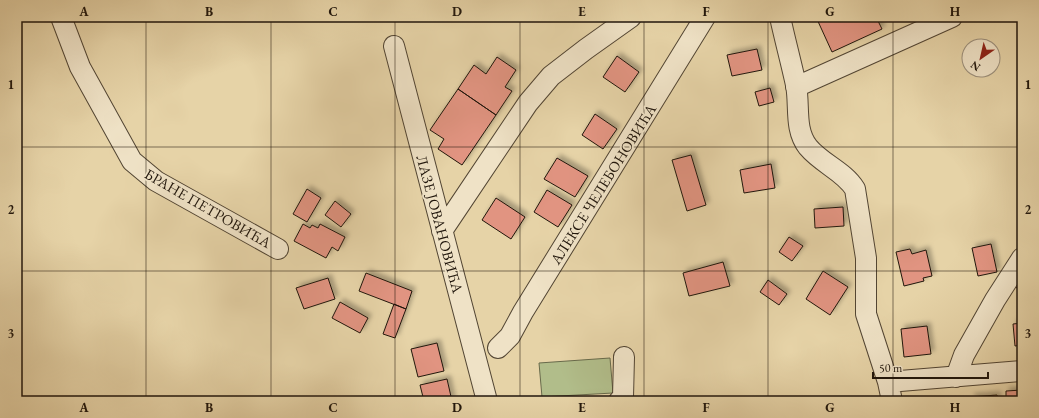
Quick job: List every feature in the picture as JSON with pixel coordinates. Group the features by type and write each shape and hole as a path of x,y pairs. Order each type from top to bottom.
{"street":[{"name":"БРАНЕ ПЕТРОВИЋА","path":"61,17 80,67 132,161 156,181 278,249"},
{"path":"442,231 528,103 551,76 586,48 631,17"},
{"name":"АЛЕКСЕ ЧЕЛЕБОНОВИЋА","path":"498,348 510,336 523,312 705,17"},
{"path":"780,17 796,87 798,123 801,134 808,146 819,159 850,181 855,189 866,258 866,314 890,392 956,377 1022,371"},
{"path":"796,87 952,17"},
{"name":"ЛАЗЕ ЈОВАНОВИЋА","path":"394,46 487,401"},
{"path":"956,377 964,355 995,300 1022,258"},
{"path":"619,401 623,397 624,357"}],"green space":[{"path":"610,358 613,393 542,397 539,363"}],"building":[{"path":"816,17 876,17 882,29 832,52"},
{"path":"757,49 762,70 732,76 727,55"},
{"path":"617,56 639,72 625,92 603,77"},
{"path":"497,57 516,70 505,87 512,91 496,115 458,89 474,65 486,74"},
{"path":"770,88 774,102 759,106 755,92"},
{"path":"458,89 496,115 462,165 438,149 444,139 430,130"},
{"path":"595,114 617,129 603,149 582,135"},
{"path":"691,155 706,205 687,211 672,160"},
{"path":"557,158 588,176 575,197 544,179"},
{"path":"771,164 775,188 744,193 740,170"},
{"path":"307,189 321,198 307,222 293,214"},
{"path":"547,190 572,205 558,227 534,212"},
{"path":"496,198 525,217 511,239 482,220"},
{"path":"335,201 351,214 341,227 325,215"},
{"path":"843,207 844,226 815,228 814,209"},
{"path":"303,224 310,228 312,225 318,228 320,224 345,237 338,251 332,247 326,258 294,241"},
{"path":"789,237 803,246 792,261 779,252"},
{"path":"991,244 997,272 978,276 972,248"},
{"path":"910,249 912,254 926,250 932,276 923,278 924,281 904,286 896,252"},
{"path":"723,262 730,286 689,296 683,273"},
{"path":"823,271 848,287 830,315 806,299"},
{"path":"366,273 412,291 406,309 359,291"},
{"path":"1017,277 1022,279 1022,289 1014,287"},
{"path":"328,278 335,299 304,309 296,288"},
{"path":"768,280 787,294 779,305 760,292"},
{"path":"340,302 368,318 360,333 332,318"},
{"path":"394,304 406,309 395,338 383,334"},
{"path":"1022,323 1022,345 1015,346 1013,324"},
{"path":"927,326 931,354 904,357 901,329"},
{"path":"437,343 444,371 418,377 411,349"},
{"path":"447,379 452,401 424,401 420,385"},
{"path":"1022,390 1022,401 1006,401 1006,391"},
{"path":"997,395 998,401 972,401 971,397"}]}
